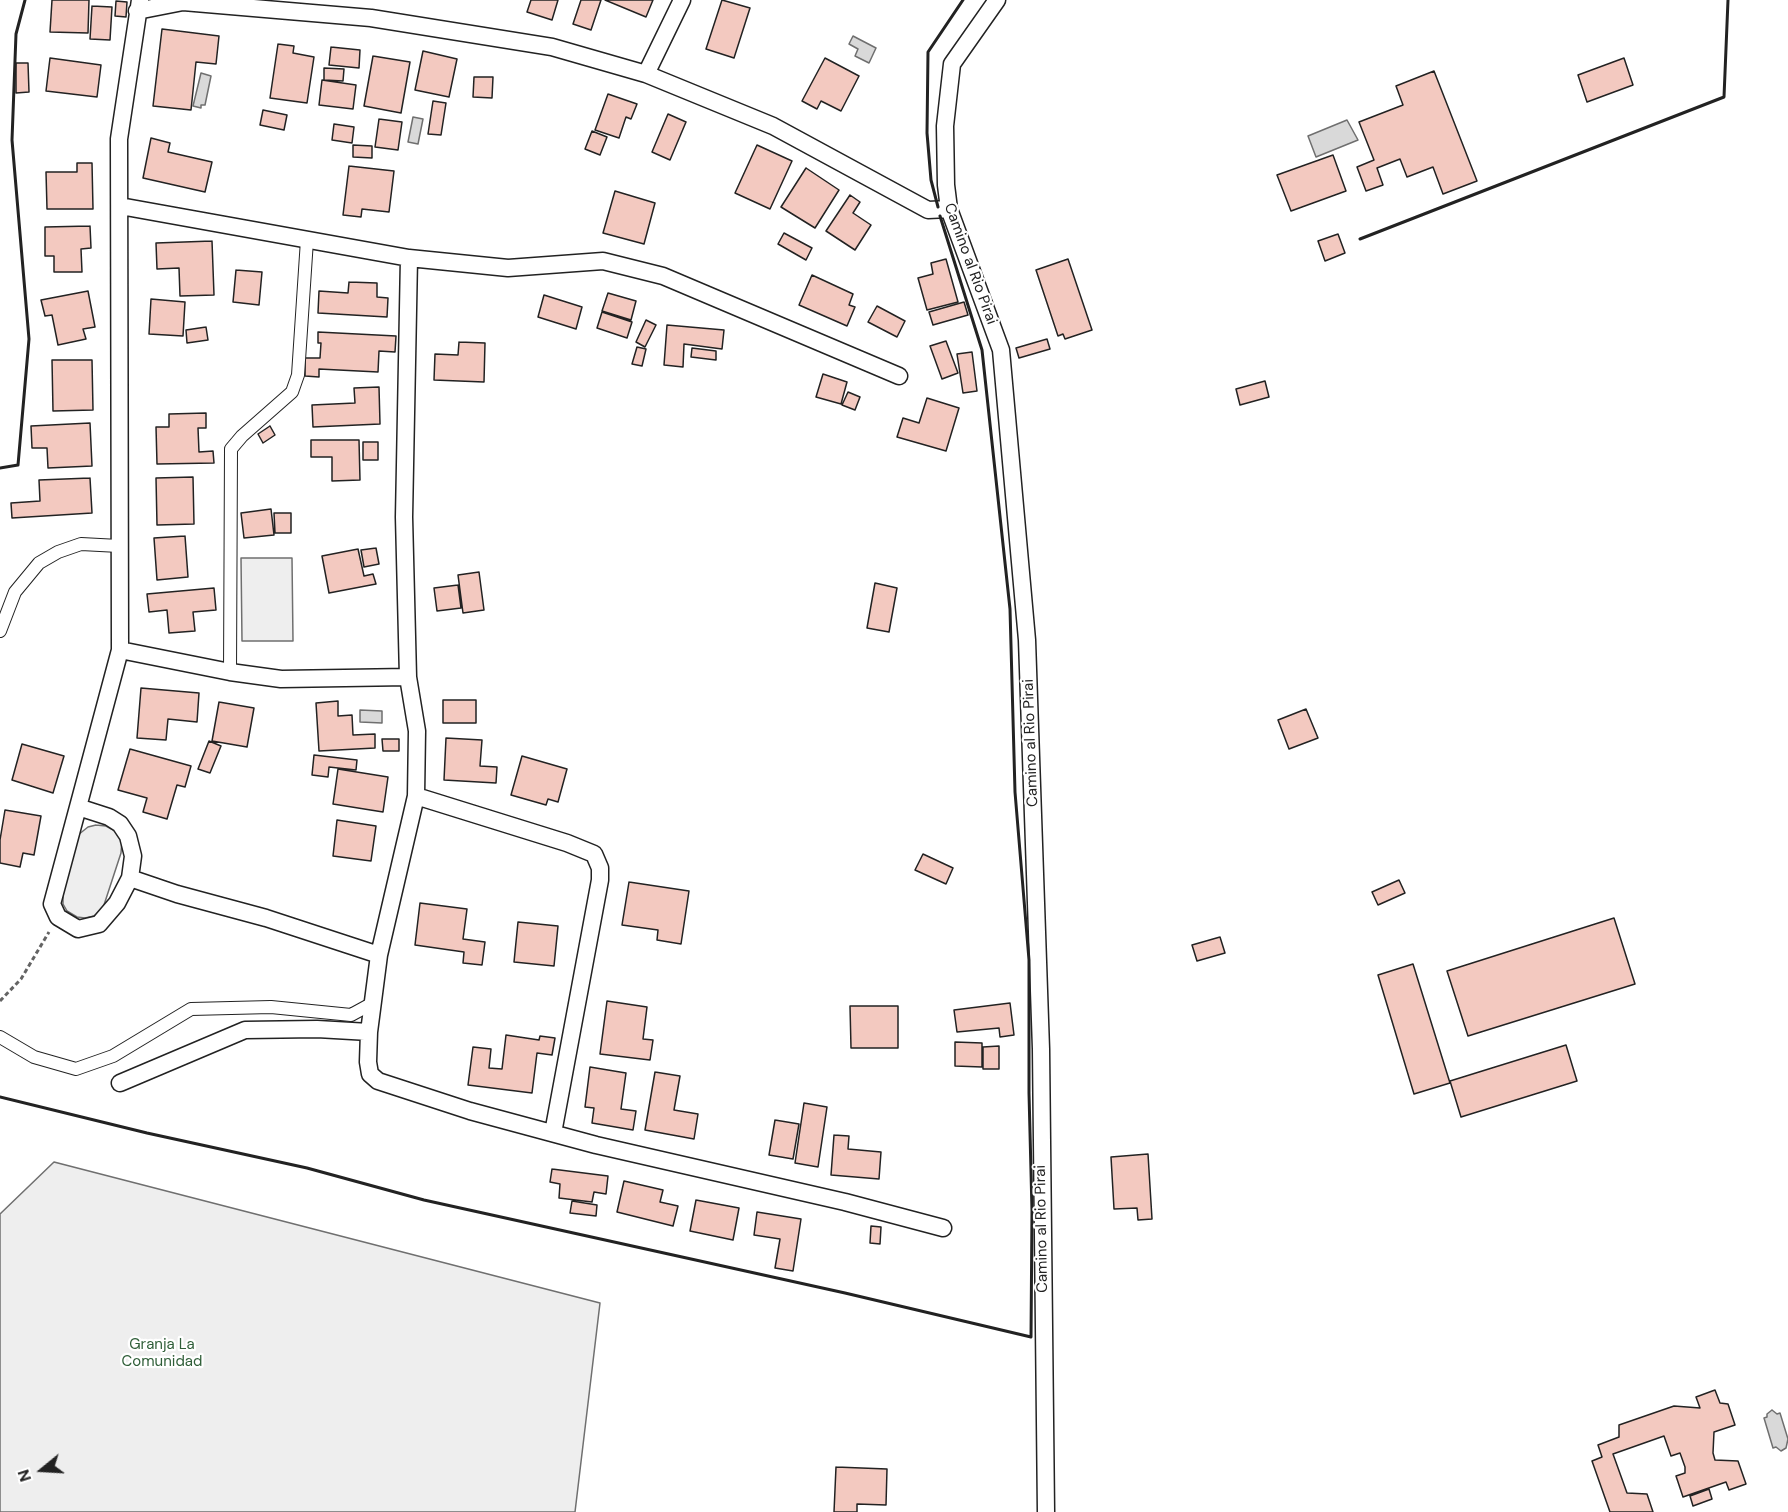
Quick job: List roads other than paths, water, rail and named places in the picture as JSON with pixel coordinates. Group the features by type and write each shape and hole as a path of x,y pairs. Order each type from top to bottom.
{"street":[{"path":"646,74 682,0"},
{"name":"Camino al Rio Pirai","path":"997,0 952,64 945,126 945,185 949,209 1001,350 1028,640 1041,1049 1046,1512"},
{"path":"78,807 109,817 120,824 128,836 133,856 130,878 117,903 99,924 78,929 58,917 52,904 120,650 119,139 138,5 182,1 370,18 552,47 646,74 773,126 928,210 949,209"},
{"path":"120,206 409,258 508,268 603,261 663,276 899,376"},
{"path":"230,672 231,449 242,436 292,392 298,375 307,240"},
{"path":"409,258 404,517 408,677 417,731 416,796 379,956 369,1032 370,1074 378,1081 470,1111 943,1228"},
{"path":"0,631 15,592 39,563 58,552 81,544 119,546"},
{"path":"120,650 230,672 281,679 408,677"},
{"path":"416,796 567,843 594,854 600,868 600,880 553,1133"},
{"path":"130,878 177,894 266,918 379,956"},
{"path":"0,1037 34,1057 76,1069 113,1056 191,1009 271,1007 351,1014 373,1003"},
{"path":"120,1083 245,1030 317,1029 369,1032"}],"park label":[{"name":"Granja La Comunidad","path":"162,1354"}]}
